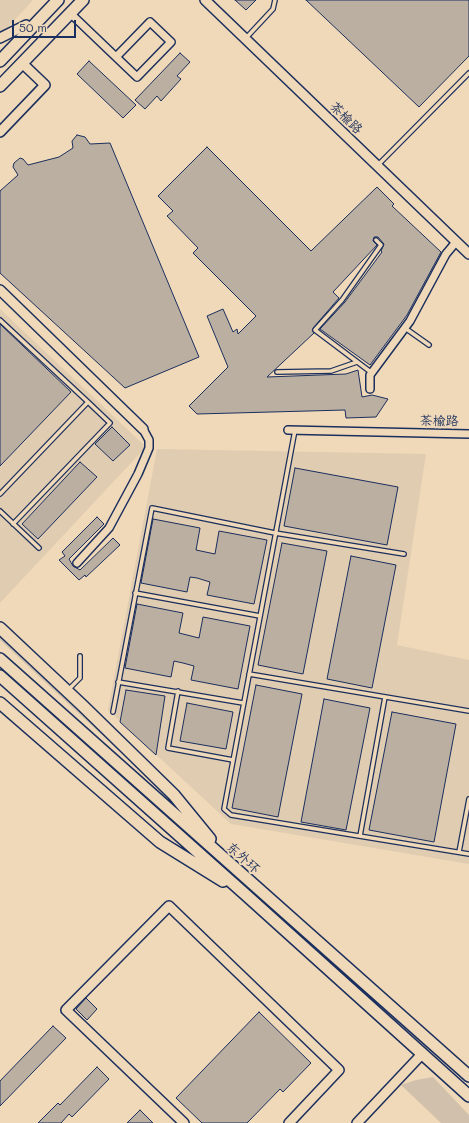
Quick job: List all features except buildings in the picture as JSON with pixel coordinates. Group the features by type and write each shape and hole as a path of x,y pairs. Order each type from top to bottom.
{"main road":[{"path":"0,60 58,0"},
{"path":"0,86 83,0"},
{"path":"0,55 17,43"},
{"path":"0,628 68,691 174,795 203,831 254,886"},
{"name":"东外环","path":"0,659 254,886 469,1075"},
{"path":"0,676 246,894"},
{"path":"0,703 160,842 246,894"},
{"name":"东外环","path":"246,894 469,1096"},
{"path":"446,1076 469,1103"}],"street":[{"name":"茶榆路","path":"205,0 469,254"},
{"path":"70,14 137,77 171,42 150,22 116,57"},
{"path":"0,38 26,25 31,29"},
{"path":"0,132 45,85 22,63"},
{"path":"370,389 372,373 405,328 446,254 456,242"},
{"path":"0,290 143,428 149,440 149,448 138,474 109,528 77,562"},
{"name":"茶榆路","path":"291,430 469,434"},
{"path":"184,1123 66,1010 169,906 339,1070 291,1123"},
{"path":"356,1123 422,1054"}],"lane":[{"path":"245,39 274,9 275,0"},
{"path":"377,166 469,73"},
{"path":"372,373 315,330 342,300 381,245 376,240"},
{"path":"0,320 110,423 13,524"},
{"path":"405,328 429,345"},
{"path":"277,372 332,371 357,362"},
{"path":"0,494 88,402"},
{"path":"291,430 275,533 224,809 231,815 469,854"},
{"path":"113,712 152,508 275,533 404,554"},
{"path":"0,512 39,548"},
{"path":"136,593 260,616"},
{"path":"68,691 80,678 80,656"},
{"path":"249,674 469,711"},
{"path":"118,682 243,703"},
{"path":"178,691 168,748 233,760"},
{"path":"360,836 385,697"},
{"path":"459,852 469,799"}],"shaded area":[{"path":"0,0 33,0 0,36"},
{"path":"0,309 146,447 0,603"},
{"path":"157,449 426,454 397,645 469,660 469,864 231,824 108,710"},
{"path":"0,632 161,790 0,640"},
{"path":"433,1077 469,1115 469,1123 441,1123 401,1085 416,1080"}]}
